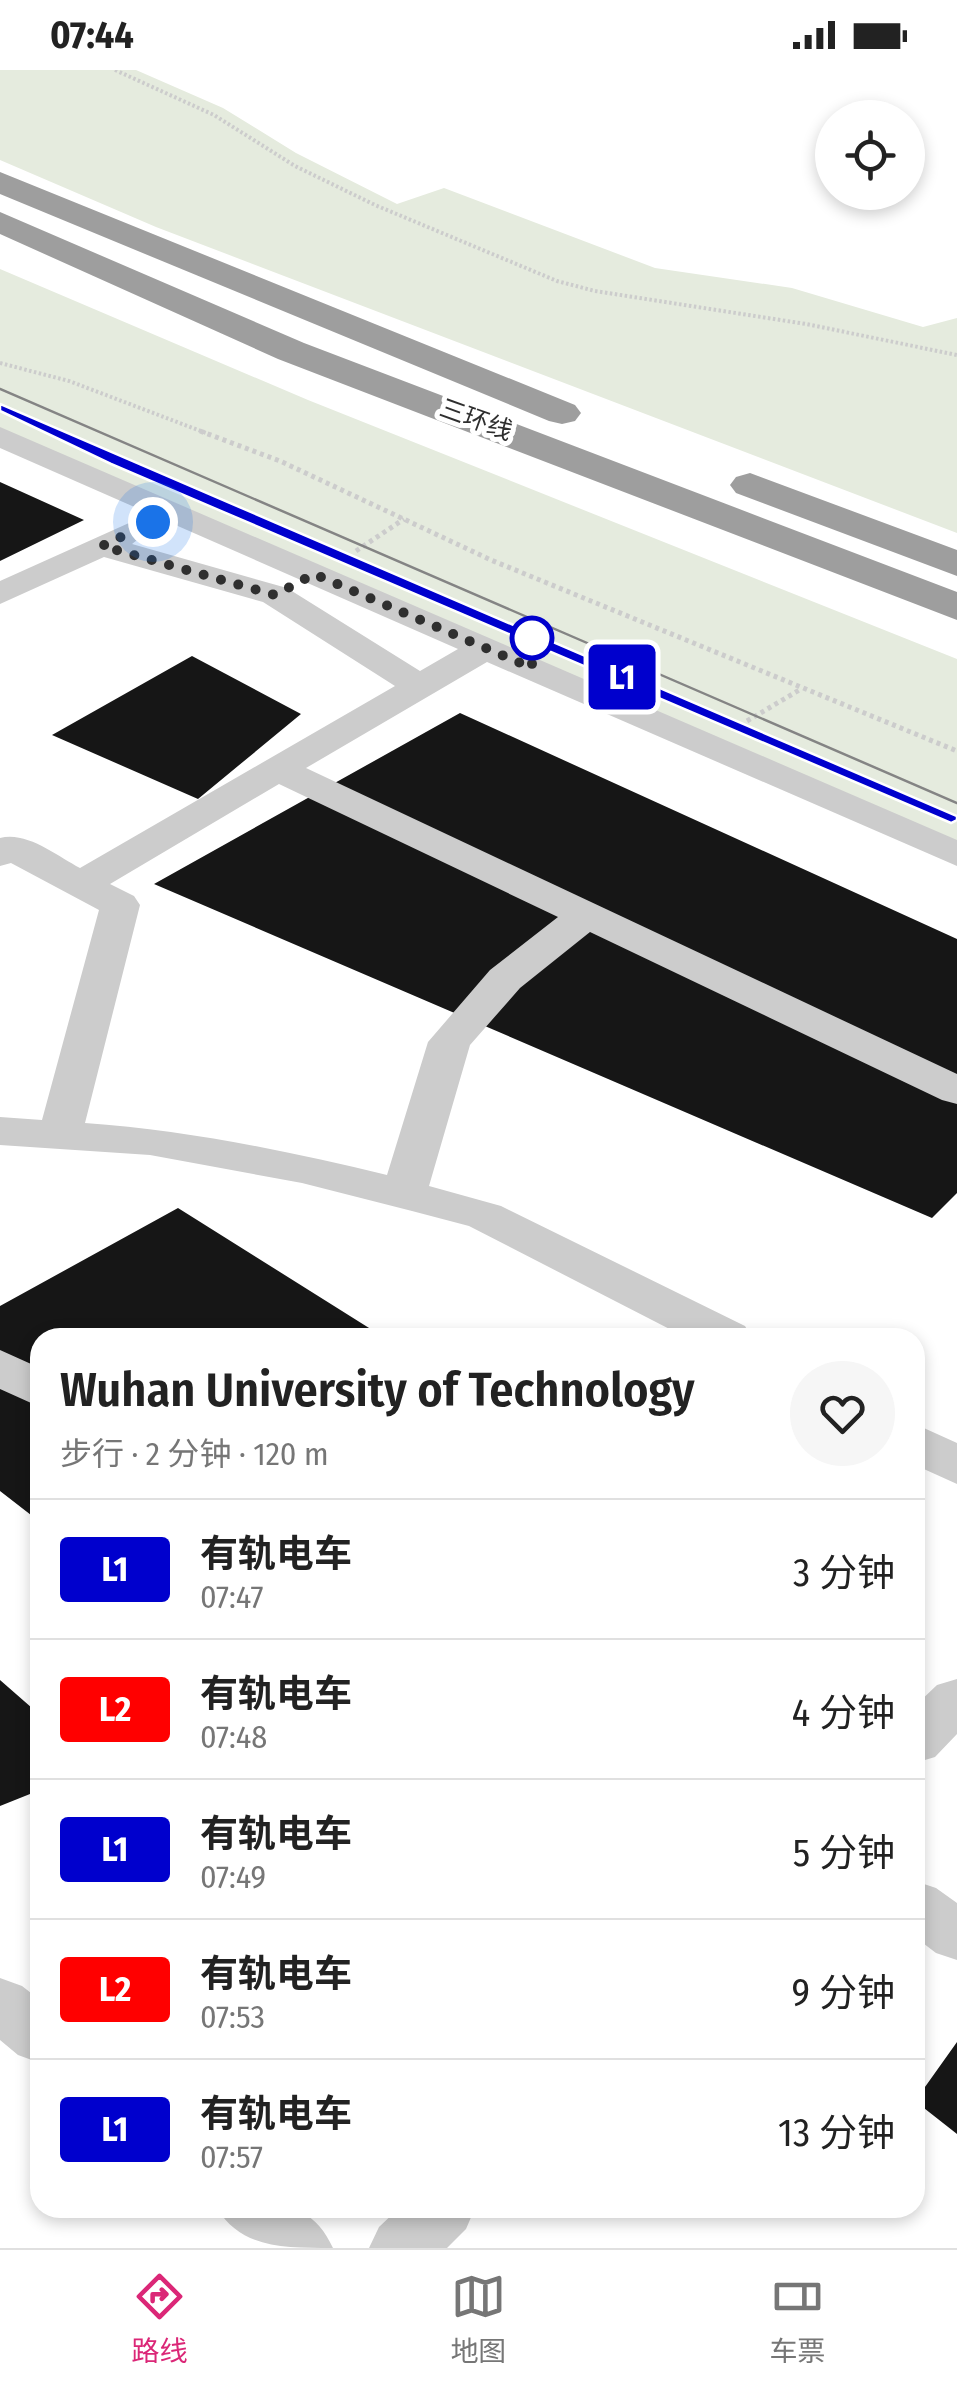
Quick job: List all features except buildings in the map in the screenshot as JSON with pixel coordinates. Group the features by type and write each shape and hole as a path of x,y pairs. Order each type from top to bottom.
{"highway":[{"name":"三环线","path":"0,182 598,427"},
{"name":"三环线","path":"0,222 291,350 957,606"},
{"path":"0,241 291,350"},
{"path":"723,475 957,564"}],"street":[{"path":"0,436 957,854"},
{"path":"0,453 153,522 0,594"},
{"path":"102,546 275,595 420,686"},
{"path":"275,595 314,574"},
{"path":"81,884 485,648"},
{"path":"278,769 957,1091"},
{"path":"0,854 12,847 120,905 60,1134"},
{"path":"404,1194 449,1042 505,979 588,914"},
{"path":"0,1131 188,1148 302,1169 484,1216 708,1328"},
{"path":"0,1367 30,1384"},
{"path":"925,1731 957,1700"},
{"path":"925,1912 957,1936"},
{"path":"0,2004 30,2028"},
{"path":"262,2218 300,2248"},
{"path":"402,2248 433,2218"}],"path":[{"path":"115,70 180,97 294,166 375,205 556,281 595,292 806,324 957,355"},
{"path":"0,364 69,380 280,461 491,560 957,751"},
{"path":"314,574 405,518"},
{"path":"708,746 802,689"}],"shaded area":[{"path":"0,70 136,70 223,108 296,153 397,204 444,188 655,268 792,288 923,327 957,318 957,533 156,227 0,160"},
{"path":"0,269 308,400 957,659 957,842 0,429"}],"tram line":[{"path":"0,389 957,803"},
{"path":"0,408 518,632"},
{"name":"L1","path":"0,408 957,820"},
{"path":"551,646 957,820"}],"route":[{"path":"153,522 102,546 275,595 314,574 532,668 532,638"}]}
